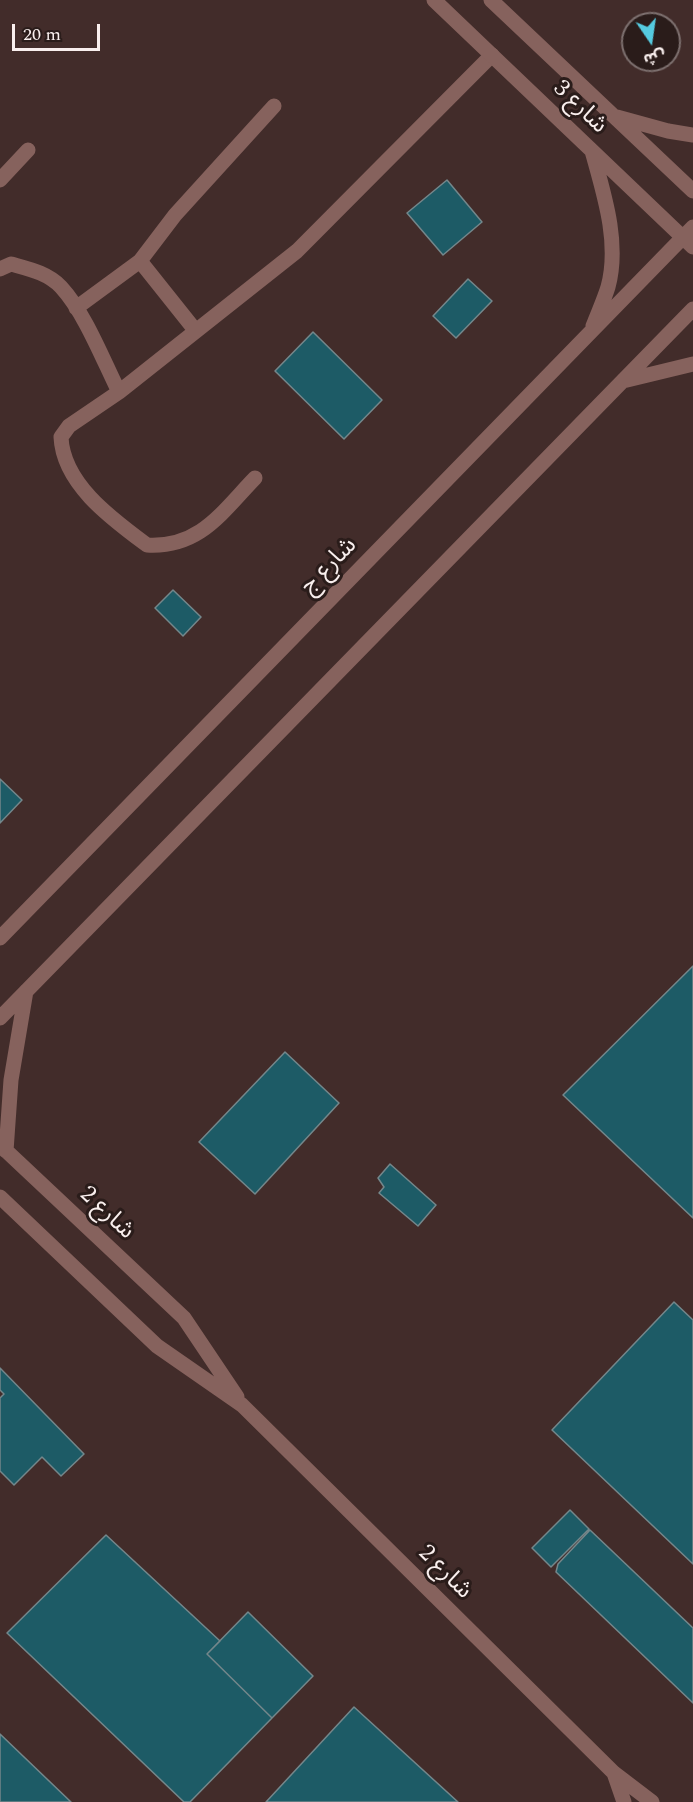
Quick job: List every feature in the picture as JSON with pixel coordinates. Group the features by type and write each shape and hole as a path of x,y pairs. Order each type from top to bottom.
{"street":[{"name":"شارع 3","path":"434,0 592,151 690,237"},
{"name":"شارع 3","path":"491,0 693,191"},
{"path":"255,478 200,534 179,543 147,545 80,487 69,469 62,448 61,436 69,426 119,392 297,251 492,55"},
{"path":"76,308 140,261 175,215 274,106"},
{"path":"614,116 668,131 693,135"},
{"path":"0,180 28,150"},
{"path":"591,332 608,286 611,248 607,203 592,151"},
{"name":"شارع ج","path":"0,938 591,332 690,237"},
{"path":"140,261 195,330"},
{"path":"0,268 11,264 39,272 60,286 76,308 119,392"},
{"path":"0,1018 693,309"},
{"path":"623,381 693,364"},
{"path":"3,1148 11,1080 26,991"},
{"name":"شارع 2","path":"3,1148 184,1318 242,1405"},
{"name":"شارع 2","path":"0,1197 157,1346 242,1405 614,1773 652,1802"},
{"name":"شارع 2","path":"614,1773 624,1802"}],"shaded area":[{"path":"0,0 693,0 693,1802 0,1802"}],"building":[{"path":"447,180 482,222 443,255 407,213"},
{"path":"468,279 492,301 456,338 433,316"},
{"path":"313,332 382,400 344,439 275,371"},
{"path":"173,590 201,617 183,636 155,608"},
{"path":"0,779 22,800 0,823"},
{"path":"693,966 693,1218 563,1095"},
{"path":"285,1052 339,1103 255,1194 199,1142"},
{"path":"390,1164 436,1205 418,1226 379,1193 384,1187 378,1178"},
{"path":"674,1302 693,1320 693,1564 552,1430"},
{"path":"0,1368 84,1454 61,1476 42,1457 14,1485 0,1471 0,1398 4,1394 0,1390"},
{"path":"570,1510 589,1529 551,1567 532,1548"},
{"path":"590,1530 693,1628 693,1703 556,1572 558,1564"},
{"path":"106,1535 220,1641 207,1654 272,1718 190,1802 184,1802 7,1633"},
{"path":"248,1612 313,1676 272,1718 207,1654"},
{"path":"354,1707 458,1802 266,1802"},
{"path":"0,1734 71,1802 0,1802"}]}
